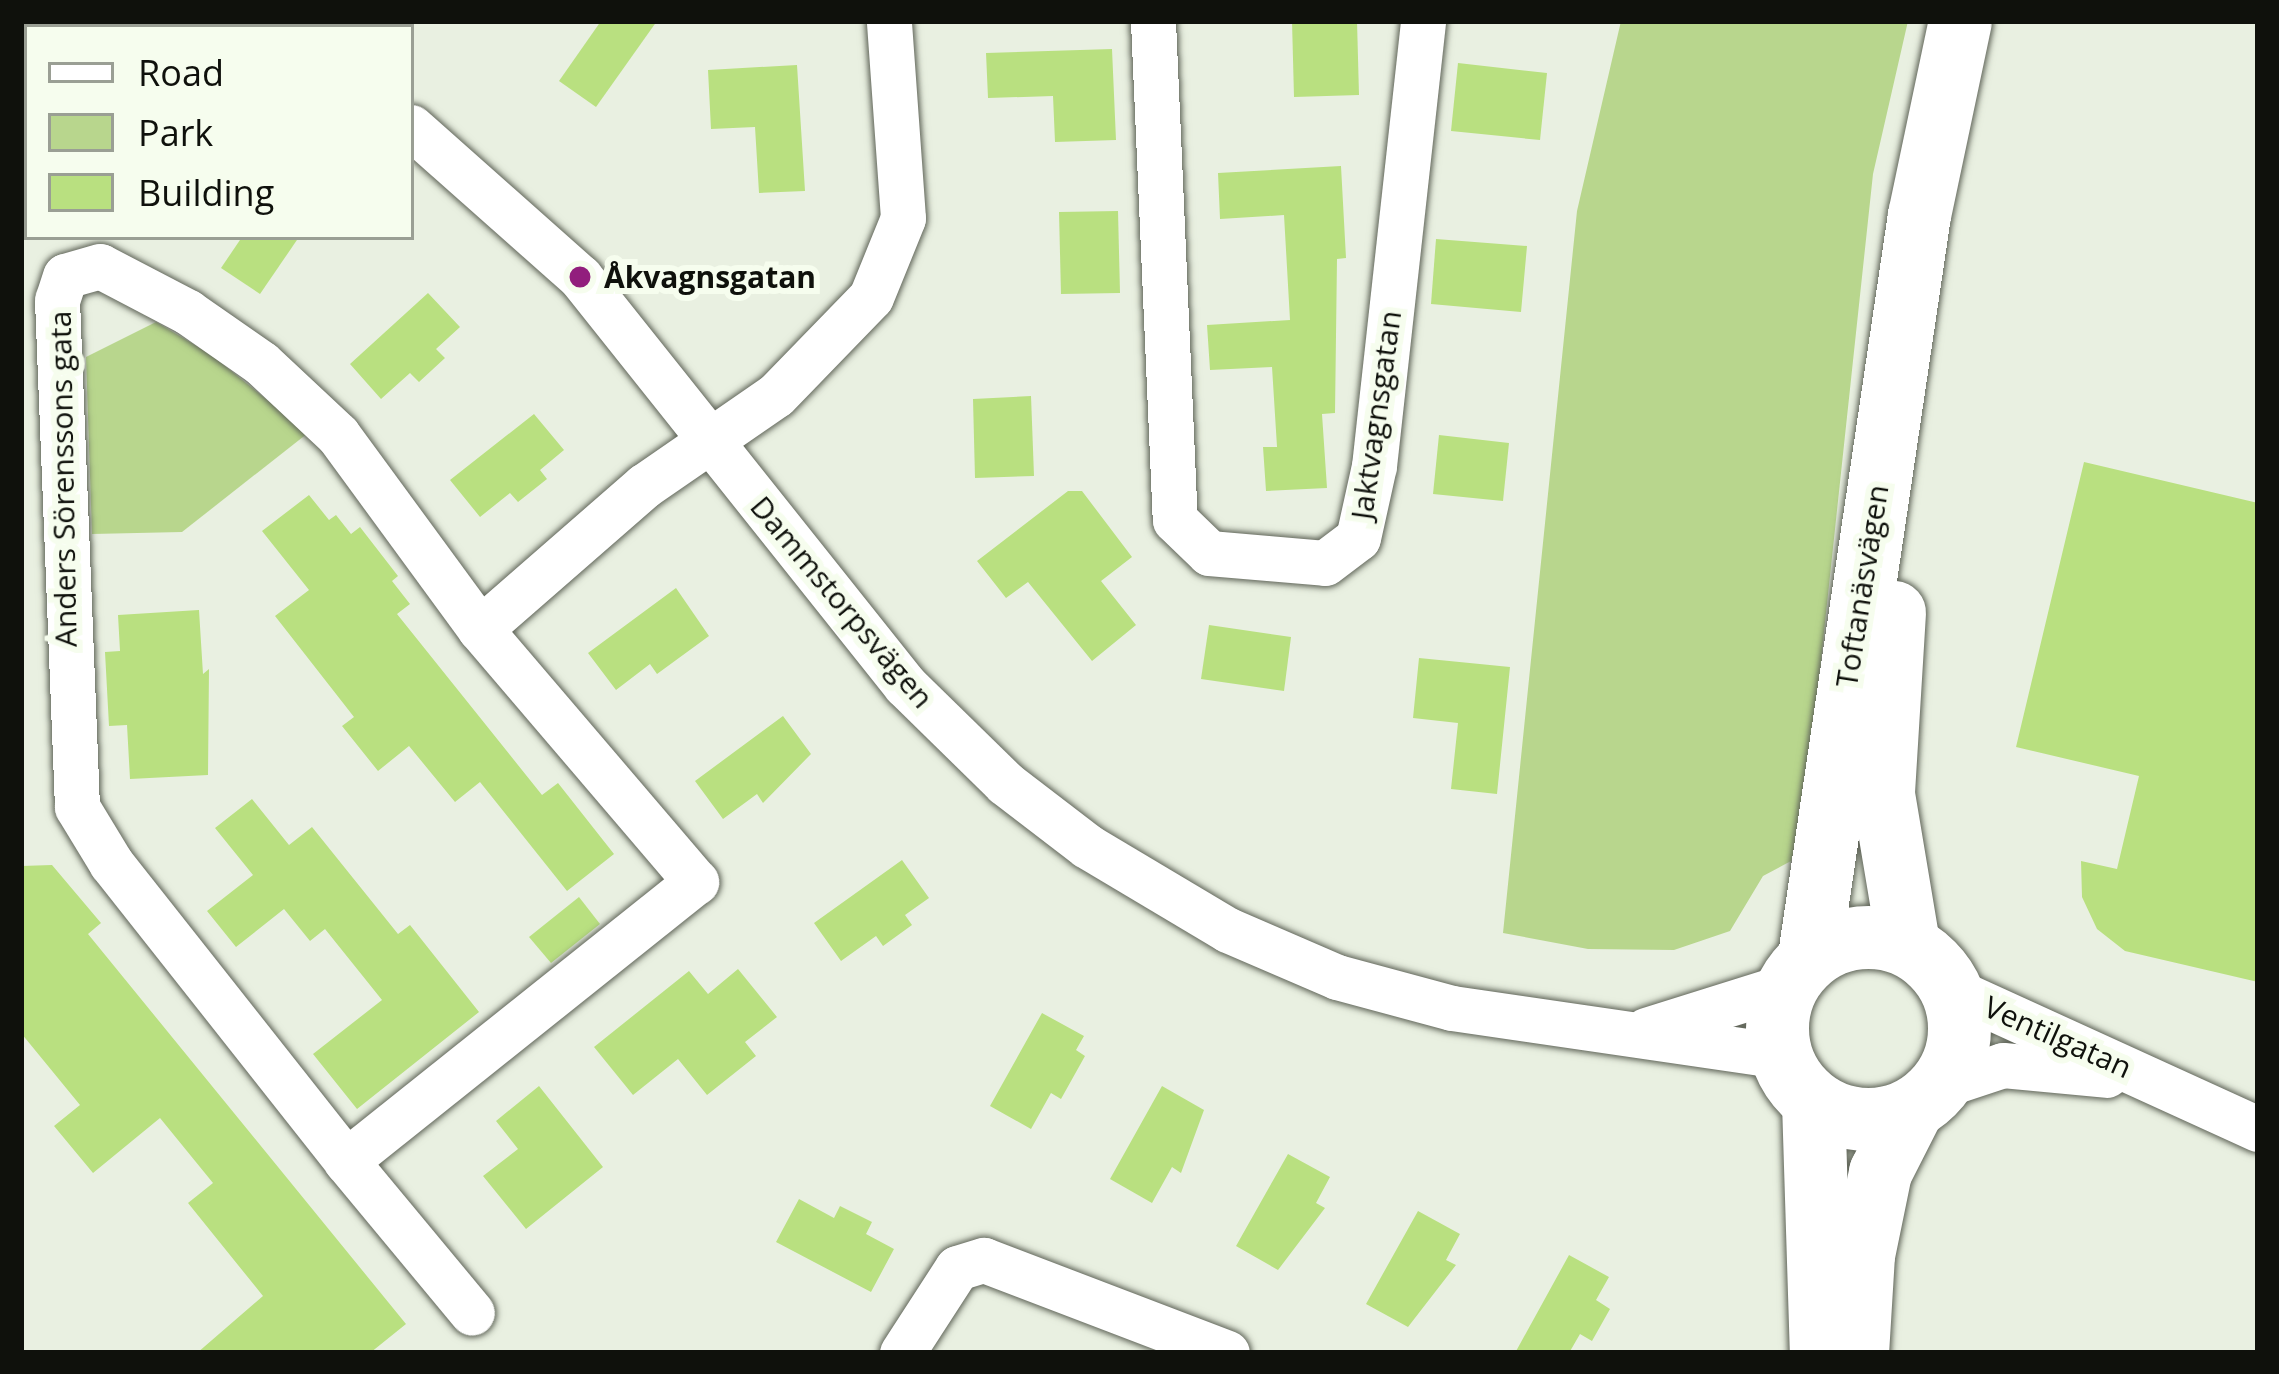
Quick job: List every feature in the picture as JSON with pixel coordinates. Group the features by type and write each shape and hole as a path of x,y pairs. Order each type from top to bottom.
{"street":[{"path":"480,629 644,487 776,395 871,296 903,218 889,21"},
{"name":"Jaktvagnsgatan","path":"1153,21 1175,520 1209,553 1325,563 1358,538 1374,466 1423,21"},
{"name":"Toftanäsvägen","path":"1821,1353 1797,1079 1776,1022 1798,971 1919,215 1960,21"},
{"name":"Dammstorpsvägen","path":"414,130 580,277 904,686 1005,783 1087,846 1228,930 1337,977 1452,1008 1632,1034 1797,1079"},
{"name":"Toftanäsvägen","path":"1908,944 1883,794 1919,215"},
{"name":"Anders Sörenssons gata","path":"346,1161 696,882 480,629 338,435 261,363 188,311 100,266 64,276 57,300 77,807 111,863 346,1161 472,1313"},
{"path":"1798,971 1869,935 1908,944 1953,989 1957,1055 1880,1172 1863,1255 1857,1353"},
{"name":"Dammstorpsvägen","path":"1632,1034 1798,971"},
{"name":"Ventilgatan","path":"1953,989 2258,1129"},
{"name":"Ventilgatan","path":"1926,1098 2002,1065 2163,1084"},
{"path":"1797,1079 1850,1119 1926,1098"},
{"path":"902,1353 957,1268 984,1260 1227,1353"}],"green space":[{"path":"1621,21 1908,21 1873,174 1803,828 1791,861 1763,876 1730,931 1674,950 1588,949 1503,933 1577,211"},
{"path":"156,322 210,354 308,433 182,532 92,534 86,357"}],"building":[{"path":"601,21 657,21 596,107 559,81"},
{"path":"1292,21 1357,21 1359,95 1294,97"},
{"path":"1112,49 1116,140 1055,142 1053,96 988,98 986,53"},
{"path":"1458,63 1547,73 1540,140 1451,131"},
{"path":"797,65 805,191 759,193 755,127 711,129 708,70"},
{"path":"1341,166 1346,258 1337,259 1335,413 1322,414 1327,488 1266,491 1263,447 1277,447 1272,367 1210,370 1207,325 1290,320 1284,215 1220,219 1218,173"},
{"path":"1118,211 1120,293 1061,294 1059,212"},
{"path":"1436,239 1527,246 1521,312 1431,304"},
{"path":"240,240 297,240 260,294 221,268"},
{"path":"428,293 460,327 436,349 445,358 419,382 410,373 381,399 350,364"},
{"path":"1031,396 1034,476 975,478 973,399"},
{"path":"534,414 564,450 540,470 547,479 518,502 510,493 480,517 450,480"},
{"path":"1439,435 1509,443 1503,501 1433,494"},
{"path":"2084,462 2258,503 2258,982 2125,951 2097,929 2082,897 2081,861 2117,869 2139,776 2016,747"},
{"path":"1068,491 1082,491 1132,557 1101,581 1136,625 1092,661 1028,582 1006,598 977,561"},
{"path":"309,495 329,520 336,515 351,534 360,527 398,576 392,581 410,604 397,614 542,795 558,783 614,854 567,891 480,782 455,802 409,746 378,771 342,726 354,717 275,616 309,590 262,531"},
{"path":"676,588 709,636 657,674 650,664 616,690 588,653"},
{"path":"199,610 203,674 209,669 208,775 130,779 127,725 109,726 105,652 120,651 118,615"},
{"path":"1209,625 1291,637 1284,691 1201,679"},
{"path":"1419,658 1510,667 1497,794 1451,789 1458,723 1413,718"},
{"path":"783,716 811,754 763,803 757,794 723,819 695,781"},
{"path":"252,799 289,845 312,827 398,934 410,925 479,1012 357,1109 313,1054 382,1000 325,929 310,941 284,909 236,947 207,911 253,875 215,828"},
{"path":"902,860 929,898 905,915 912,925 883,946 876,936 841,961 814,923"},
{"path":"52,865 101,923 88,934 406,1324 370,1353 197,1353 263,1296 188,1203 213,1183 160,1118 93,1173 54,1126 80,1105 21,1033 21,866"},
{"path":"579,897 600,924 551,963 529,937"},
{"path":"738,969 777,1017 745,1042 756,1056 707,1095 678,1059 633,1095 594,1047 689,971 708,994"},
{"path":"1042,1013 1084,1036 1076,1050 1085,1056 1061,1099 1051,1093 1031,1129 990,1106"},
{"path":"539,1086 603,1167 526,1229 483,1176 518,1149 496,1121"},
{"path":"1162,1086 1204,1110 1181,1173 1172,1167 1152,1203 1110,1179"},
{"path":"1288,1154 1330,1177 1316,1203 1325,1208 1278,1270 1236,1246"},
{"path":"799,1199 834,1218 840,1206 872,1222 866,1234 894,1249 871,1292 776,1242"},
{"path":"1418,1211 1460,1234 1446,1260 1456,1265 1408,1327 1366,1304"},
{"path":"1569,1255 1609,1277 1596,1300 1610,1309 1592,1341 1580,1334 1569,1353 1515,1353"}],"place":[{"name":"Åkvagnsgatan","path":"580,277"}]}
